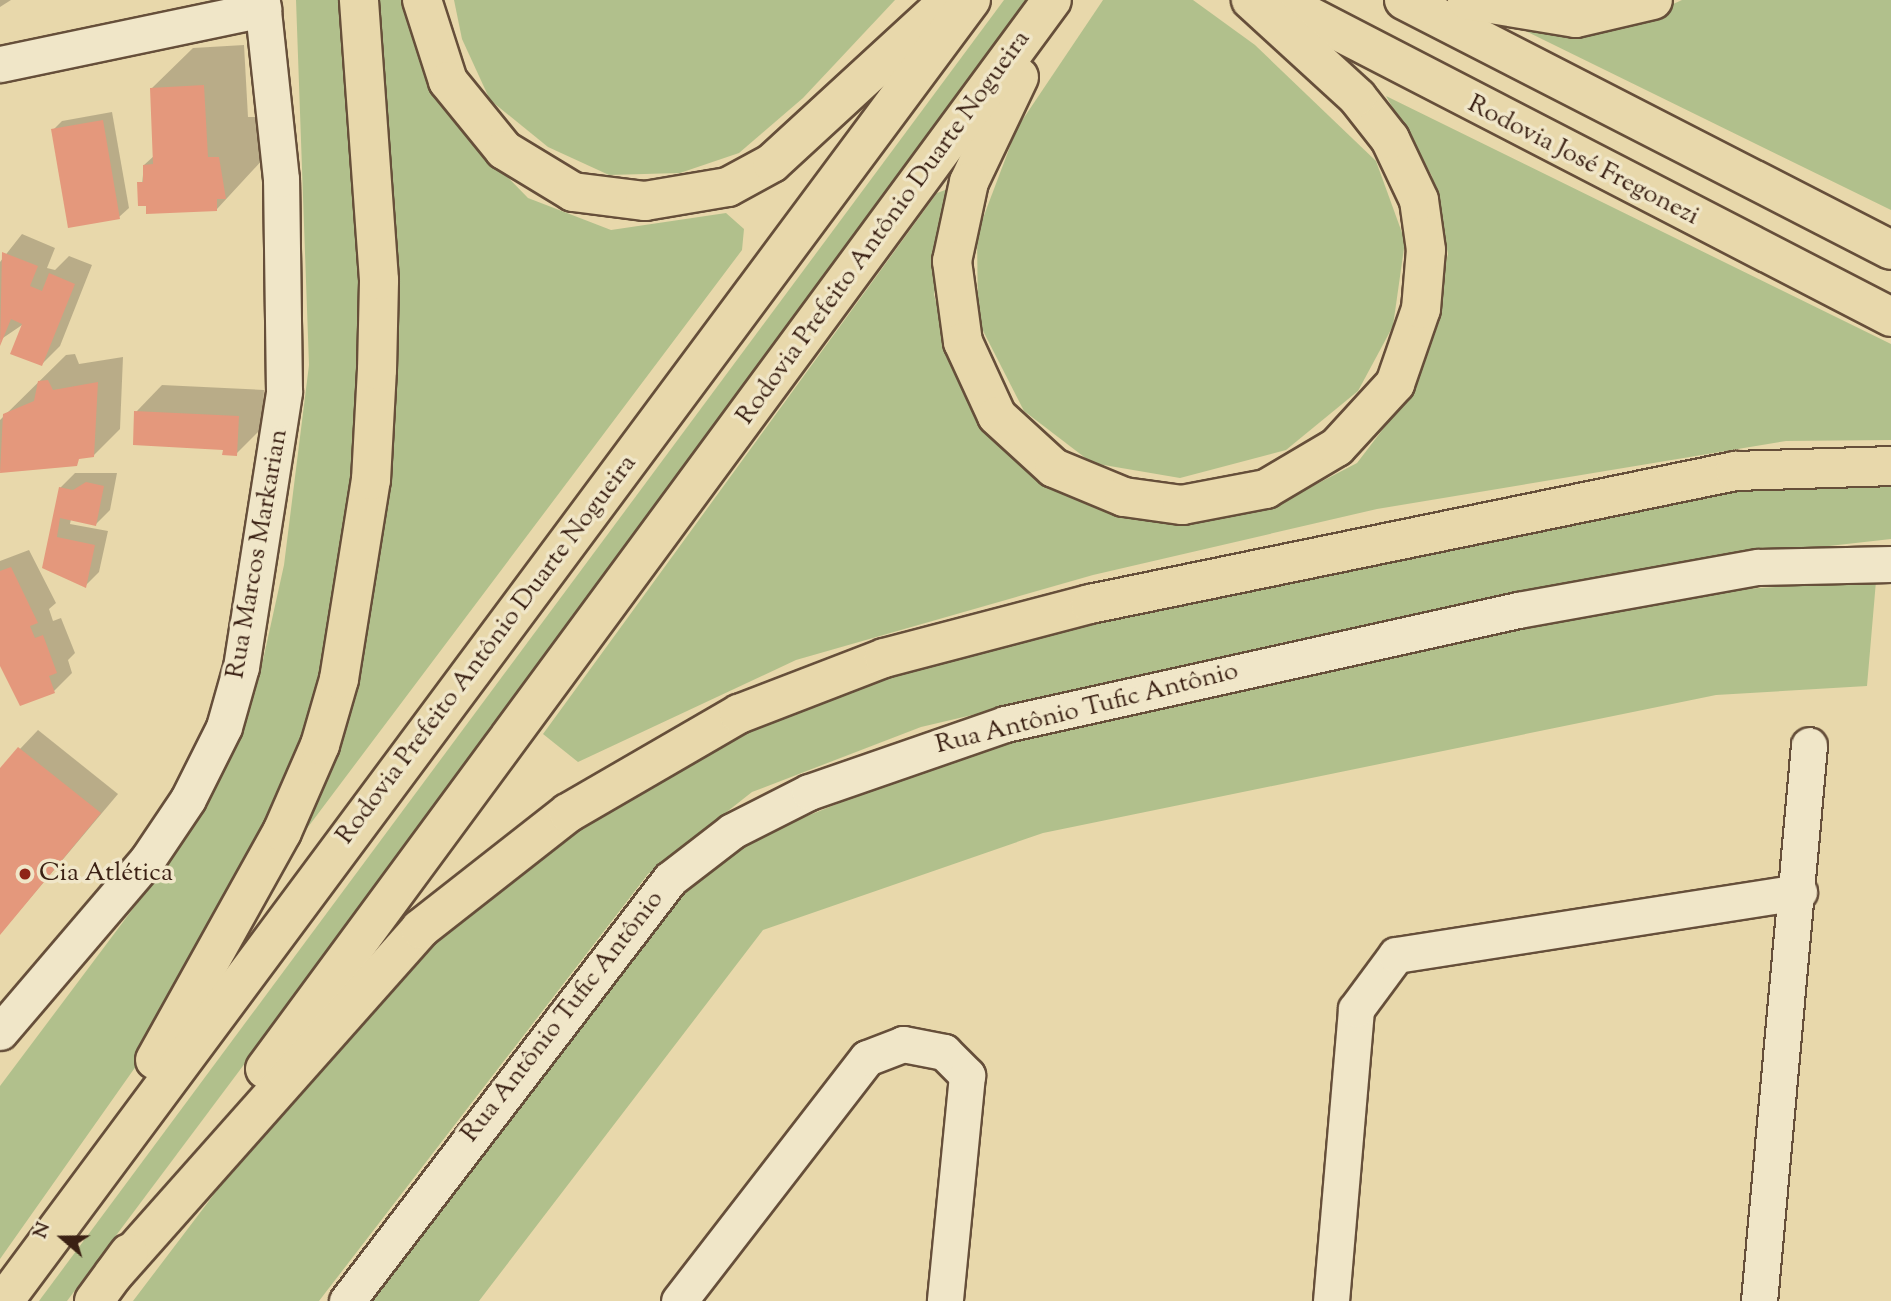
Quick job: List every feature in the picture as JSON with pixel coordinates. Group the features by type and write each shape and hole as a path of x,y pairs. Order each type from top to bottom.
{"highway":[{"path":"41,1252 241,916 320,745 339,678 371,480 377,370 379,280 359,0"},
{"path":"422,0 448,81 504,150 573,192 645,201 728,187 772,163 948,0"},
{"name":"Rodovia Prefeito Antônio Duarte Nogueira","path":"5,1301 971,0"},
{"path":"1055,0 962,205 952,261 956,316 983,392 1036,454 1097,489 1182,505 1237,498 1288,480 1356,431 1407,359 1425,284 1423,223 1402,158 1357,97 1251,0"},
{"name":"Rodovia Prefeito Antônio Duarte Nogueira","path":"104,1288 1055,0"},
{"name":"Rodovia José Fregonezi","path":"1278,0 1891,317"},
{"path":"1404,0 1891,250"},
{"path":"1467,0 1576,19 1653,0"},
{"path":"104,1288 420,929 568,813 739,714 884,658 1090,604 1722,473 1813,464 1891,466"}],"street":[{"path":"0,64 263,5"},
{"name":"Rua Marcos Markarian","path":"0,1032 147,860 188,799 224,727 241,667 284,391 281,179 263,5"},
{"name":"Rua Antônio Tufic Antônio","path":"347,1301 670,879 732,831 809,792 1005,724 1518,610 1758,567 1891,564"},
{"path":"1759,1301 1799,892 1809,745"},
{"path":"1331,1301 1356,1009 1396,955 1799,892"},
{"path":"679,1301 867,1058 903,1044 944,1052 967,1075 946,1301"}],"green space":[{"path":"296,0 350,0 368,282 346,577 301,756 177,1008 0,1259 0,1086 177,850 238,728 263,660 284,565 309,365"},
{"path":"375,0 407,0 422,55 453,121 528,198 611,230 726,213 744,229 742,250 302,835 351,684"},
{"path":"454,0 895,0 803,98 739,153 680,173 609,175 548,147 490,100 462,39"},
{"path":"1004,0 1026,0 329,951 67,1301 39,1301"},
{"path":"1103,0 1193,0 1255,45 1376,161 1405,241 1393,326 1358,391 1286,450 1180,478 1092,463 1024,411 978,321 977,234 1017,128"},
{"path":"1682,0 1891,0 1891,210 1503,20 1546,29 1616,30"},
{"path":"1386,96 1891,344 1891,440 1786,441 1377,509 1093,575 796,660 578,762 543,734 937,193 948,189 953,197 934,295 958,373 992,435 1214,518 1284,501 1357,463 1413,390 1448,254 1432,176"},
{"path":"1891,477 1891,539 1668,564 1285,642 921,727 752,792 648,874 319,1301 133,1301 237,1164 398,977 523,865 664,766 918,657 1636,497"},
{"path":"1876,581 1867,686 1716,695 1043,833 763,930 479,1301 373,1301 673,898 740,843 931,766 1020,741 1535,626 1727,590"}],"building":[{"path":"204,85 208,157 219,157 226,199 217,199 217,211 146,214 146,206 138,206 137,182 143,182 143,165 153,164 150,88"},
{"path":"103,120 120,219 68,228 51,129"},
{"path":"2,252 38,266 30,286 42,291 49,273 75,284 42,366 10,354 22,324 11,319 0,346"},
{"path":"48,380 53,390 98,382 94,457 79,459 77,466 0,473 3,414 34,401 38,381"},
{"path":"134,411 239,416 237,456 222,455 223,450 133,445"},
{"path":"86,482 104,486 96,526 60,518 57,537 95,545 86,588 42,568 59,487 73,490"},
{"path":"11,567 38,623 30,626 35,638 43,635 57,673 49,676 55,693 20,706 0,666 0,571"},
{"name":"Cia Atlética","path":"18,747 101,813 0,935 0,768"}],"place":[{"name":"Cia Atlética","path":"25,874"}]}
